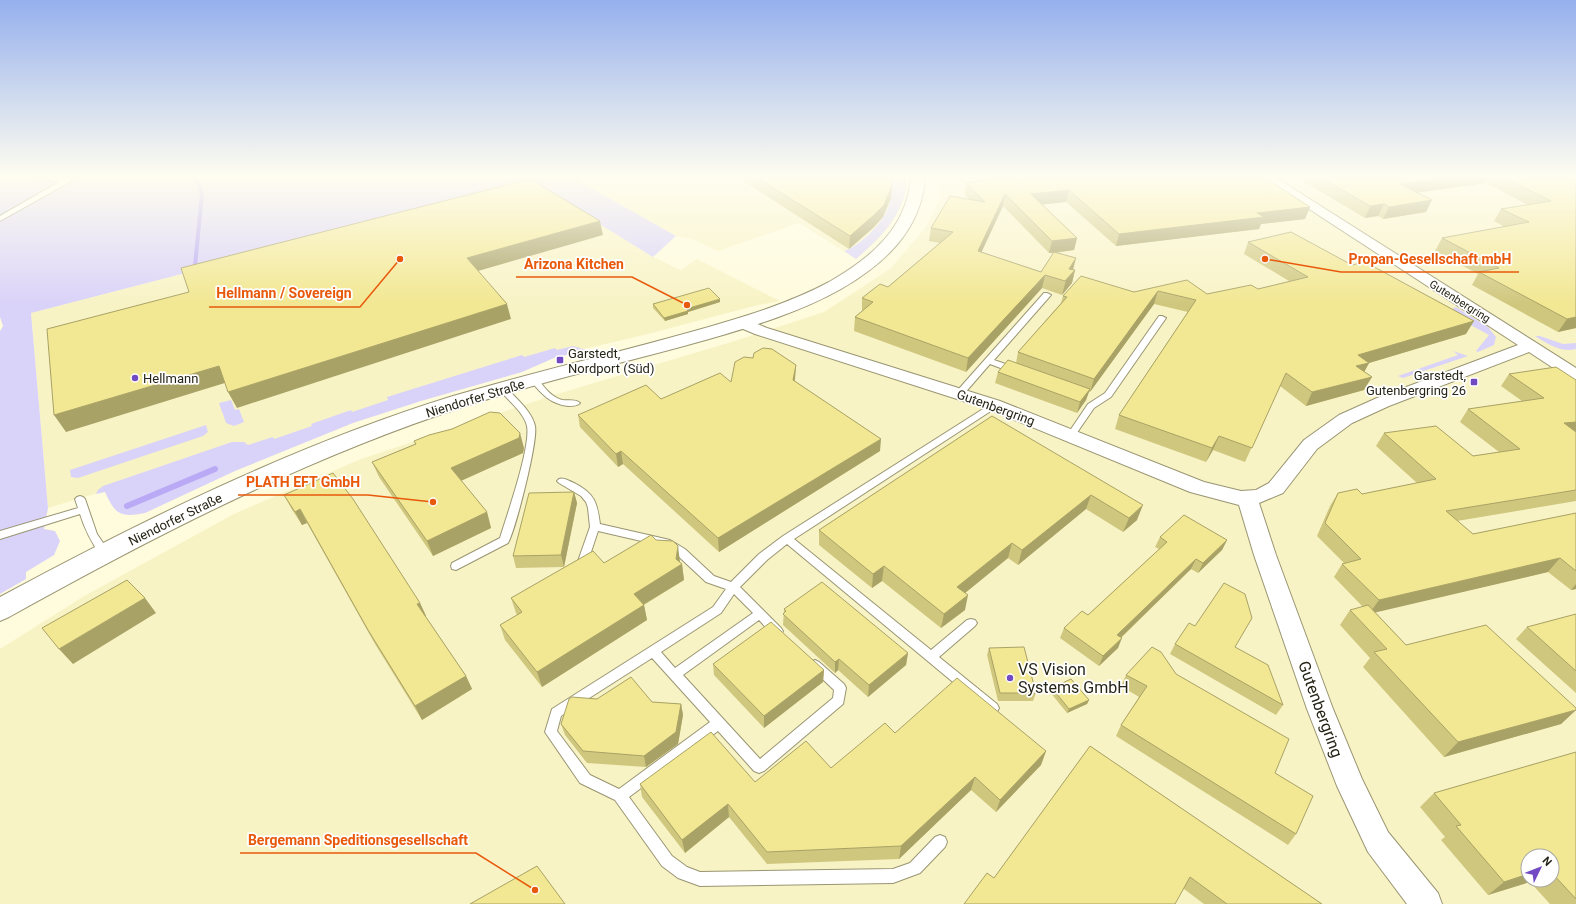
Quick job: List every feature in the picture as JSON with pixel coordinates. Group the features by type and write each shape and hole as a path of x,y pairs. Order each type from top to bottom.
{"main road":[{"name":"Niendorfer Straße","path":"0,610 105,553 246,484 304,458 460,401 742,323 808,298 858,272 890,244 907,219"}],"street":[{"name":"Gutenbergring","path":"1332,219 1576,375"},
{"name":"Gutenbergring","path":"742,323 761,332 960,393 994,405 1196,487 1224,495 1247,498 1267,494 1282,483 1305,450 1323,434 1346,420 1389,400 1532,346"},
{"name":"Gutenbergring","path":"1247,498 1265,555 1323,716 1351,786 1378,842 1426,904"}],"lane":[{"path":"960,393 1047,295"},
{"path":"1071,435 1096,399 1108,395 1162,318"},
{"path":"989,361 1026,374"},
{"path":"535,381 544,393 554,400 564,404 576,403"},
{"path":"456,566 504,540 525,468 531,428 524,413 503,390"},
{"path":"940,842 914,868 893,876 700,880 683,873 667,861 620,796 585,779 551,732 556,713 717,610 733,587 763,557 787,539 994,405"},
{"path":"562,481 586,494 592,500 595,527 582,564 569,571"},
{"path":"80,499 87,526 94,540 105,553"},
{"path":"0,535 83,510"},
{"path":"595,527 666,543 681,552 710,579 733,587 783,636"},
{"path":"787,539 1001,714"},
{"path":"674,675 760,614"},
{"path":"931,657 971,623"},
{"path":"653,651 759,767 839,700 840,688 806,657"},
{"path":"620,796 718,723"}],"shaded area":[{"path":"3,219 393,219 31,313 48,508 44,529 55,531 60,541 54,555 26,572 26,579 0,594 0,331 3,326 0,317 0,221"},
{"path":"393,219 592,219 653,257 681,270 697,259 780,301 754,306 584,349 576,348 48,508 31,313"},
{"path":"592,219 646,219 676,236 653,257"},
{"path":"646,219 894,219 876,242 856,259 799,223 718,251 695,240 676,236"},
{"path":"882,219 893,219 875,242 856,259 844,251 864,239"},
{"path":"930,219 1576,219 1576,904 0,904 0,649 86,595 234,514 361,459 554,395 738,340 824,312 890,269 926,227"},
{"path":"1456,307 1488,327 1496,337 1494,345 1478,352 1476,351 1489,335 1454,316 1450,310"},
{"path":"1535,336 1540,336 1563,344 1576,343 1576,349 1560,349"},
{"path":"573,346 586,350 554,358 522,372 421,401 353,423 235,471 145,513 130,515 119,513 115,510 105,492 96,494 103,486 232,442 244,442 248,445 273,437 274,439 312,426 311,424 351,410 352,412 388,400 387,397 522,355 524,357 555,348 557,350"},
{"path":"1453,351 1468,356 1403,378 1398,376 1458,355"},
{"path":"231,400 235,410 239,409 244,422 234,426 226,423 219,403"},
{"path":"206,425 208,432 203,436 78,478 71,477 70,470"}],"building":[{"path":"372,219 597,219 600,221 467,258 507,304 228,392 219,366 54,415 47,329 189,292 181,268"},
{"path":"823,219 869,219 850,236"},
{"path":"936,219 993,219 978,251 1041,272 1054,252 1076,258 1069,269 1075,270 1065,281 1045,275 968,358 855,317 873,302 862,298 880,284 888,287 953,232 931,228"},
{"path":"1030,219 1057,219 1077,238 1052,241"},
{"path":"1102,219 1245,219 1119,234"},
{"path":"1523,219 1576,219 1576,317 1567,319 1479,272 1499,268 1442,238 1529,222"},
{"path":"1291,232 1352,265 1365,262 1474,321 1358,355 1369,363 1356,366 1372,377 1312,392 1286,373 1252,448 1219,436 1212,448 1119,415 1196,300 1158,291 1094,379 1018,352 1067,297 1063,296 1081,276 1134,292 1187,280 1207,294 1251,285 1258,289 1308,277 1248,242"},
{"path":"709,288 720,299 686,309 688,311 664,318 653,304"},
{"path":"763,348 772,349 796,365 793,380 881,439 718,538 621,451 616,454 578,415 646,385 661,399 720,373 731,382 735,362 744,357 753,358 754,353"},
{"path":"1008,360 1090,389 1080,402 998,372"},
{"path":"1556,367 1576,380 1576,422 1564,423 1576,432 1576,490 1446,511 1473,534 1576,513 1576,571 1560,558 1379,600 1342,564 1361,559 1325,523 1338,493 1357,489 1362,494 1436,479 1384,433 1436,426 1473,456 1520,449 1468,409 1544,398 1509,374"},
{"path":"490,412 500,413 520,433 519,438 451,468 487,512 427,541 372,462 416,444 414,441 429,435 452,429"},
{"path":"992,416 1143,505 1129,518 1091,495 1022,550 1012,543 957,587 968,595 944,614 884,566 873,574 819,530"},
{"path":"333,473 353,499 420,603 417,604 466,676 415,706 368,630 300,509 295,512 284,495"},
{"path":"574,492 561,555 513,556 529,493"},
{"path":"1184,515 1227,540 1203,563 1196,559 1117,635 1122,638 1103,656 1064,628 1082,611 1088,615 1167,542 1160,537"},
{"path":"651,535 656,540 673,541 678,546 676,559 682,564 634,594 644,605 537,672 500,625 522,612 511,598 593,551 604,563"},
{"path":"127,580 145,598 59,649 42,628"},
{"path":"822,582 908,653 869,685 839,659 835,662 783,614 786,611 784,609"},
{"path":"1224,583 1245,594 1252,618 1235,647 1268,665 1283,705 1175,644 1189,623 1195,626"},
{"path":"1368,605 1406,645 1486,625 1576,708 1576,710 1458,742 1374,652 1387,649 1350,610"},
{"path":"1576,614 1576,671 1527,627"},
{"path":"771,622 824,670 764,716 713,664"},
{"name":"VS Vision Systems GmbH","path":"1024,647 1036,693 1000,693 989,648"},
{"path":"1152,647 1161,652 1176,674 1289,739 1275,773 1313,796 1296,834 1121,725 1147,686 1126,675"},
{"path":"631,677 652,702 681,704 676,732 644,756 583,751 561,724 569,699 572,697 597,699"},
{"path":"957,678 1046,751 1000,800 975,777 901,846 767,852 728,804 682,840 640,784 711,732 755,782 806,741 831,768 885,723 895,733"},
{"path":"1071,679 1089,700 1069,709 1052,688"},
{"path":"1090,746 1322,904 1227,904 1190,877 1175,904 964,904 987,873 994,878"},
{"path":"1576,752 1576,899 1560,882 1560,848 1520,848 1520,877 1504,882 1456,826 1461,825 1434,793"},
{"path":"537,866 565,904 470,904"}],"waterway":[{"path":"195,266 200,219"},
{"path":"127,506 215,469"}],"place":[{"name":"Hellmann / Sovereign","path":"400,259"},
{"name":"Propan-Gesellschaft mbH","path":"1265,259"},
{"name":"Arizona Kitchen","path":"687,305"},
{"name":"Garstedt, Nordport (Süd)","path":"560,360"},
{"name":"Hellmann","path":"135,378"},
{"name":"Garstedt, Gutenbergring 26","path":"1474,382"},
{"name":"PLATH EFT GmbH","path":"433,502"},
{"name":"VS Vision Systems GmbH","path":"1010,678"},
{"name":"Bergemann Speditionsgesellschaft","path":"535,890"}]}
